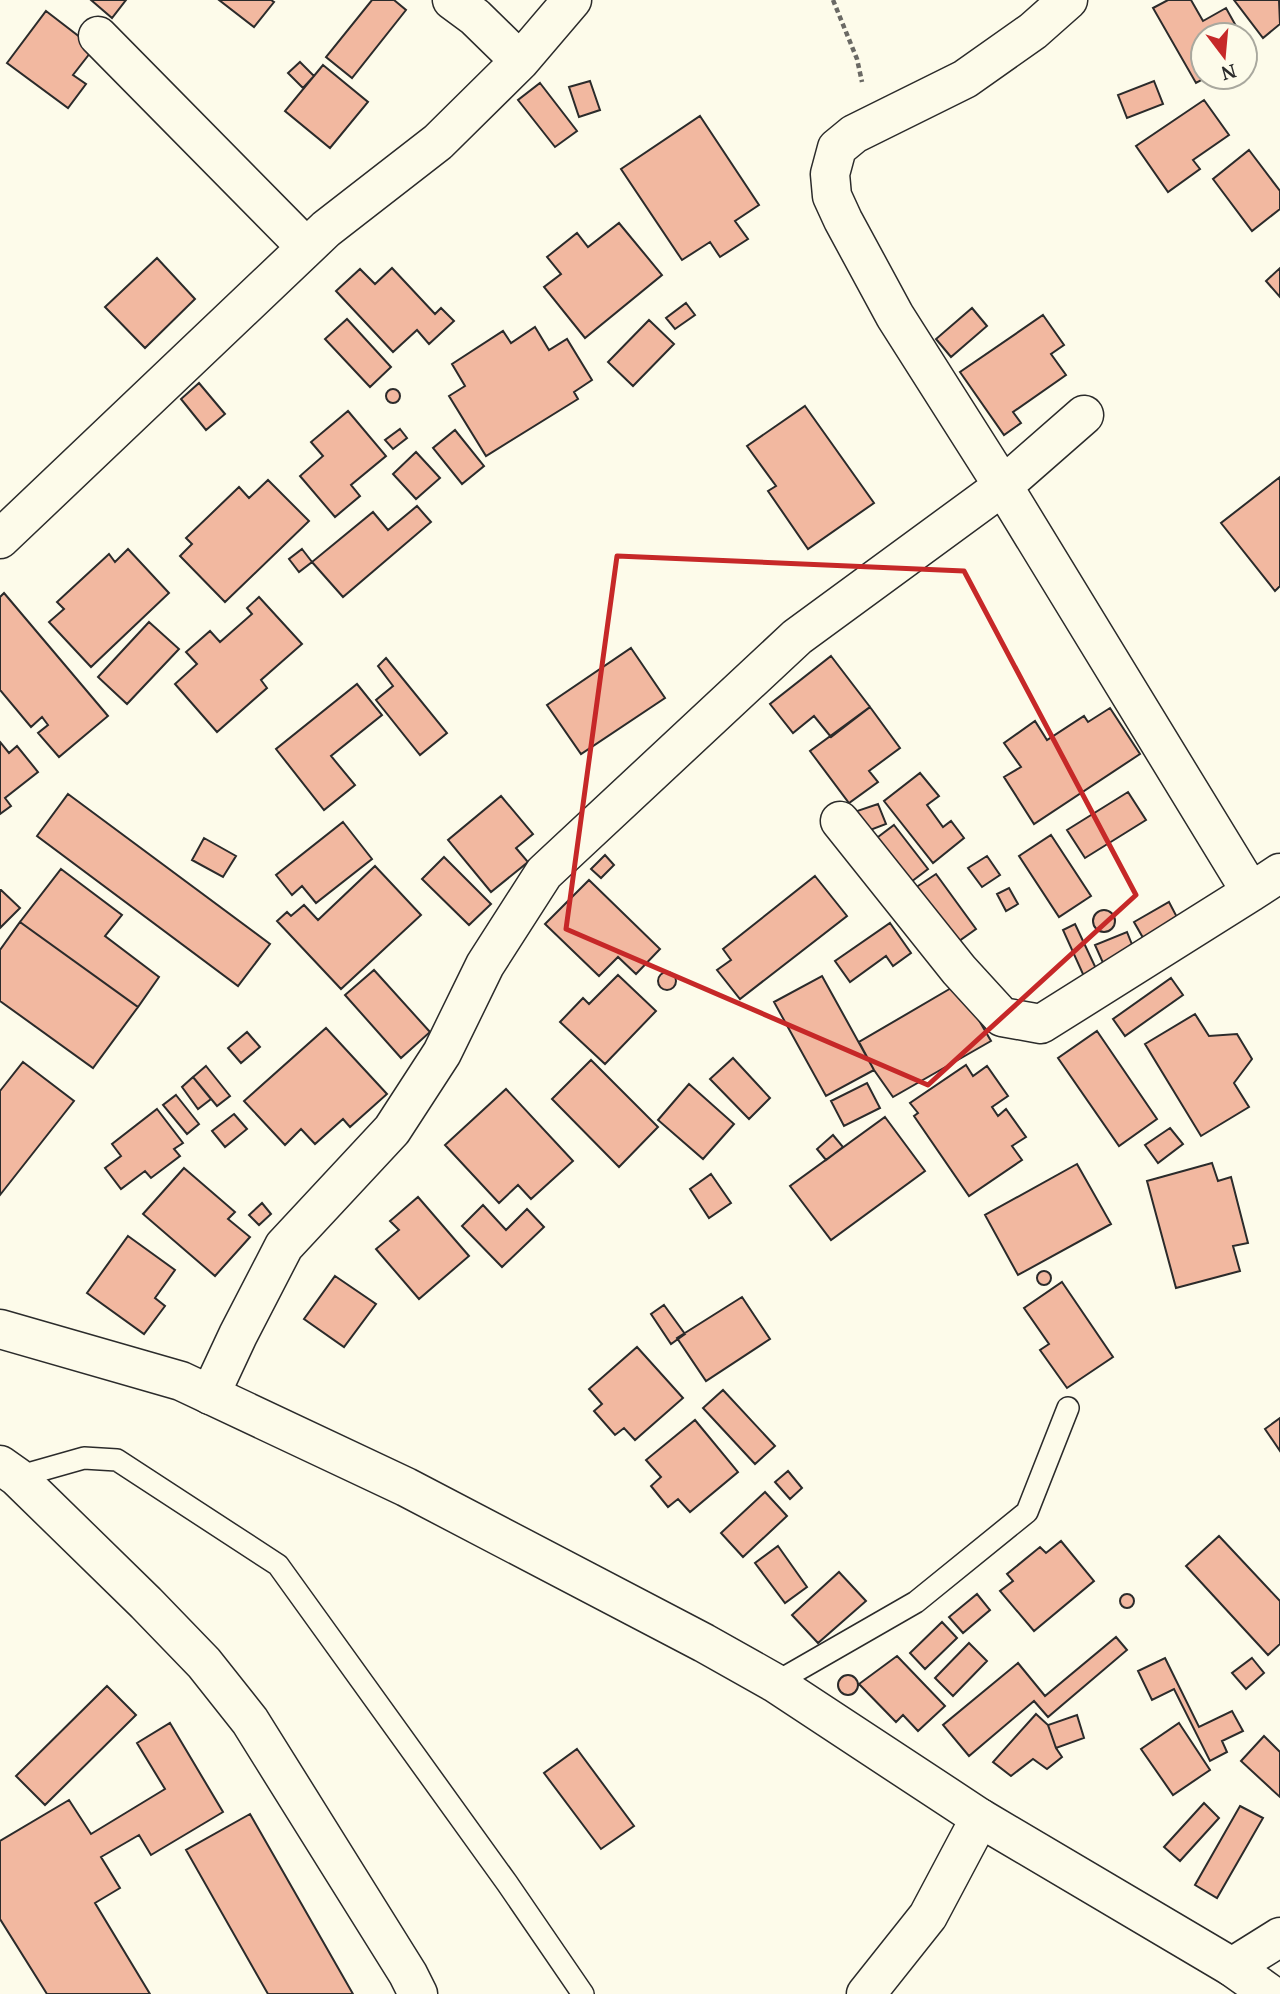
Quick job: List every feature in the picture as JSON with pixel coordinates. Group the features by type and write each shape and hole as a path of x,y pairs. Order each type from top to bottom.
{"street":[{"path":"452,0 520,61"},
{"path":"0,539 306,247 438,142 520,61 572,0"},
{"path":"840,821 959,971 1002,1017 1041,1024 1266,883 1003,486 895,316 832,196 830,174 837,148 854,134 965,79 1033,31 1068,0"},
{"path":"98,36 306,247"},
{"path":"210,1395 284,1247 392,1130 442,1053 485,965 544,873 797,637 1003,486 1084,415"},
{"path":"0,1329 181,1381 406,1486 775,1683 980,1818 1232,1967 1270,1994"},
{"path":"9,1471 204,1662 250,1721 418,1994"},
{"path":"866,1994 928,1916 980,1818"},
{"path":"1232,1967 1280,1937"}],"lane":[{"path":"775,1683 916,1602 1027,1512 1068,1408"},
{"path":"9,1471 84,1458 117,1460 278,1564 507,1883 583,1994"}],"path":[{"path":"833,0 857,59 865,94 854,134"}],"highlighted area":[{"path":"617,556 964,571 1136,895 928,1085 566,929"}],"building":[{"path":"91,0 126,0 112,18"},
{"path":"219,0 271,0 274,2 254,27"},
{"path":"372,0 394,0 406,10 352,78 326,57"},
{"path":"1168,0 1191,0 1203,21 1189,21 1189,71 1153,8"},
{"path":"1234,0 1279,0 1280,24 1263,38 1259,33 1259,21 1250,21"},
{"path":"1226,8 1233,21 1203,21"},
{"path":"46,11 94,48 73,75 86,84 68,108 7,63"},
{"path":"300,62 314,76 303,88 288,73"},
{"path":"323,65 368,102 330,148 285,111"},
{"path":"590,81 600,110 579,117 569,87"},
{"path":"1154,81 1163,104 1127,118 1118,95"},
{"path":"540,83 577,131 555,147 518,100"},
{"path":"1204,100 1229,135 1193,160 1200,169 1168,192 1136,146"},
{"path":"700,116 759,205 735,221 748,239 720,257 710,242 682,260 621,169"},
{"path":"1249,150 1280,191 1280,209 1252,231 1213,179"},
{"path":"619,223 662,275 585,338 544,287 561,274 547,257 577,233 588,247"},
{"path":"157,258 195,299 145,348 105,307"},
{"path":"392,268 435,314 441,308 454,321 429,344 417,330 393,352 336,291 360,269 375,284"},
{"path":"1280,268 1280,297 1266,281"},
{"path":"686,303 695,315 675,329 666,318"},
{"path":"972,308 987,326 951,357 936,339"},
{"path":"1043,315 1064,345 1051,354 1066,375 1013,412 1021,423 1004,435 960,372"},
{"path":"347,319 391,367 370,387 325,339"},
{"path":"649,320 674,344 633,386 608,362"},
{"path":"535,327 549,350 567,339 592,380 574,392 578,399 486,456 449,396 465,386 452,364 503,331 511,343"},
{"path":"199,383 225,414 206,430 181,399"},
{"path":"393,389 398,391 398,401 393,403 388,401 386,396 388,391"},
{"path":"805,406 874,503 808,549 768,491 776,486 747,446"},
{"path":"348,411 386,456 351,485 360,496 335,517 300,476 323,456 311,442"},
{"path":"400,429 407,438 393,449 385,440"},
{"path":"455,430 484,466 462,484 433,448"},
{"path":"416,452 440,478 416,499 393,474"},
{"path":"1280,477 1280,586 1275,591 1221,523"},
{"path":"268,480 309,521 225,602 180,556 192,544 186,538 239,487 249,498"},
{"path":"417,506 431,522 343,597 312,562 373,512 388,530"},
{"path":"128,549 169,593 91,667 49,622 64,609 57,602 109,554 115,562"},
{"path":"302,549 312,562 299,572 289,559"},
{"path":"4,593 108,716 59,757 38,733 48,725 42,717 31,727 0,690 0,597"},
{"path":"259,597 302,644 261,680 267,688 217,732 175,684 197,664 186,652 210,631 220,642 252,614 247,608"},
{"path":"149,622 179,649 127,704 98,677"},
{"path":"631,648 665,698 581,754 547,705"},
{"path":"831,656 870,707 831,737 814,716 793,733 770,704"},
{"path":"386,658 447,733 420,755 376,700 393,686 378,666"},
{"path":"357,684 382,715 331,756 355,785 324,810 276,749"},
{"path":"870,707 900,748 869,771 878,782 849,803 810,751"},
{"path":"1110,708 1140,754 1034,824 1004,777 1021,767 1004,743 1035,721 1047,740 1084,716 1088,722"},
{"path":"0,742 9,753 17,746 38,772 5,798 11,806 0,814"},
{"path":"920,773 939,796 927,805 943,827 951,821 964,838 933,863 884,801"},
{"path":"1128,792 1146,820 1085,858 1067,830"},
{"path":"68,794 270,944 238,986 37,836"},
{"path":"501,796 533,834 516,848 528,862 491,892 448,840"},
{"path":"878,804 886,824 865,832 857,811"},
{"path":"343,822 372,859 316,903 302,886 292,895 276,875"},
{"path":"894,825 928,869 911,882 870,843"},
{"path":"1051,835 1091,896 1059,917 1019,856"},
{"path":"204,838 236,856 223,877 192,860"},
{"path":"605,855 614,865 601,878 591,869"},
{"path":"987,856 1000,875 982,887 968,868"},
{"path":"444,857 491,904 469,925 422,879"},
{"path":"375,866 421,915 341,989 277,921 287,912 291,916 304,905 318,920"},
{"path":"61,869 122,915 105,936 159,977 138,1007 20,922"},
{"path":"936,874 976,929 952,946 912,890"},
{"path":"815,876 847,916 740,999 717,970 731,960 723,949"},
{"path":"589,880 660,949 636,974 618,957 599,976 545,924"},
{"path":"1009,888 1018,904 1006,911 997,894"},
{"path":"0,890 20,908 0,928"},
{"path":"1169,902 1180,923 1146,943 1134,922"},
{"path":"1104,910 1112,913 1115,921 1112,929 1104,932 1096,929 1093,921 1096,913"},
{"path":"20,922 138,1007 93,1068 0,1001 0,950"},
{"path":"890,923 911,953 893,966 886,956 850,982 835,961"},
{"path":"1075,924 1100,977 1087,983 1063,930"},
{"path":"1127,932 1135,952 1104,965 1095,945"},
{"path":"374,970 430,1032 401,1058 345,995"},
{"path":"667,972 673,975 676,981 673,987 667,990 661,987 658,981 661,975"},
{"path":"618,975 656,1011 605,1064 560,1022 583,998 589,1004"},
{"path":"822,976 874,1070 826,1096 774,1002"},
{"path":"1171,978 1183,995 1125,1036 1113,1019"},
{"path":"958,984 991,1041 893,1097 859,1042"},
{"path":"1195,1014 1209,1036 1237,1034 1252,1059 1234,1083 1249,1107 1201,1136 1145,1044"},
{"path":"326,1028 387,1094 350,1127 343,1119 315,1144 301,1129 285,1145 244,1101"},
{"path":"1097,1031 1157,1119 1119,1146 1058,1058"},
{"path":"247,1032 260,1047 241,1063 228,1048"},
{"path":"733,1058 770,1098 749,1119 710,1079"},
{"path":"591,1060 658,1127 619,1167 552,1099"},
{"path":"23,1062 74,1101 0,1195 0,1091"},
{"path":"966,1065 973,1076 987,1066 1008,1096 992,1107 998,1116 1006,1109 1026,1137 1012,1146 1022,1160 969,1196 914,1116 918,1113 910,1103"},
{"path":"206,1066 230,1096 217,1106 193,1077"},
{"path":"193,1077 211,1099 198,1109 182,1087"},
{"path":"867,1083 880,1108 844,1126 831,1101"},
{"path":"689,1084 734,1124 703,1159 658,1120"},
{"path":"506,1089 573,1161 531,1199 518,1185 499,1203 445,1145"},
{"path":"176,1095 199,1124 187,1134 163,1105"},
{"path":"157,1109 183,1143 174,1149 180,1156 151,1178 145,1171 121,1189 105,1168 121,1156 112,1144"},
{"path":"234,1114 247,1129 225,1147 212,1131"},
{"path":"885,1117 925,1171 831,1240 790,1186"},
{"path":"1170,1128 1183,1144 1158,1163 1145,1145"},
{"path":"833,1135 843,1147 826,1160 817,1149"},
{"path":"1212,1163 1218,1181 1231,1177 1248,1243 1233,1246 1240,1271 1176,1288 1147,1181"},
{"path":"1077,1164 1111,1224 1018,1275 985,1215"},
{"path":"184,1168 235,1212 228,1219 250,1237 215,1276 143,1214"},
{"path":"711,1174 731,1203 709,1218 690,1189"},
{"path":"418,1197 469,1256 419,1299 376,1249 399,1230 390,1221"},
{"path":"262,1203 271,1214 259,1225 249,1215"},
{"path":"483,1205 506,1230 527,1209 544,1227 502,1267 462,1226"},
{"path":"128,1236 175,1270 155,1298 165,1306 144,1334 87,1293"},
{"path":"1044,1271 1049,1273 1049,1283 1044,1285 1039,1283 1037,1278 1039,1273"},
{"path":"335,1276 376,1304 344,1347 304,1319"},
{"path":"1062,1282 1113,1357 1067,1388 1040,1350 1049,1344 1024,1308"},
{"path":"742,1297 770,1339 706,1381 677,1338"},
{"path":"664,1305 685,1334 671,1344 651,1314"},
{"path":"637,1347 683,1398 635,1440 624,1428 615,1435 594,1411 602,1404 589,1389"},
{"path":"723,1390 775,1446 755,1464 703,1408"},
{"path":"1280,1418 1280,1451 1265,1429"},
{"path":"695,1420 738,1472 690,1512 678,1499 668,1507 651,1486 661,1477 646,1460"},
{"path":"788,1471 802,1488 790,1499 775,1482"},
{"path":"765,1492 787,1516 743,1557 721,1533"},
{"path":"1219,1536 1280,1601 1280,1644 1268,1655 1186,1566"},
{"path":"1061,1541 1094,1581 1034,1631 1000,1591 1013,1581 1007,1574 1040,1547 1046,1553"},
{"path":"778,1546 807,1587 785,1603 755,1563"},
{"path":"839,1572 866,1601 818,1643 792,1615"},
{"path":"977,1594 990,1610 963,1633 949,1617"},
{"path":"1127,1594 1132,1596 1132,1606 1127,1608 1122,1606 1120,1601 1122,1596"},
{"path":"942,1622 957,1638 925,1669 910,1653"},
{"path":"1116,1637 1127,1650 1048,1717 1034,1701 969,1756 943,1725 1018,1663 1045,1696"},
{"path":"969,1643 987,1661 953,1696 935,1678"},
{"path":"897,1656 945,1706 918,1731 903,1715 896,1722 859,1684"},
{"path":"1165,1658 1199,1727 1232,1711 1243,1731 1222,1741 1227,1752 1210,1761 1174,1689 1152,1700 1138,1671"},
{"path":"1252,1658 1264,1673 1246,1689 1232,1673"},
{"path":"848,1675 855,1678 858,1685 855,1692 848,1695 841,1692 838,1685 841,1678"},
{"path":"107,1686 136,1715 45,1805 16,1776"},
{"path":"1036,1714 1048,1725 1062,1757 1047,1769 1033,1759 1011,1776 993,1762"},
{"path":"1077,1715 1084,1738 1056,1748 1048,1725"},
{"path":"170,1723 223,1812 151,1855 139,1835 101,1857 120,1888 95,1903 150,1994 47,1994 0,1919 0,1841 69,1800 91,1834 165,1789 137,1743"},
{"path":"1179,1723 1210,1770 1173,1795 1141,1749"},
{"path":"1264,1736 1280,1752 1280,1797 1241,1761"},
{"path":"577,1749 634,1826 601,1849 544,1773"},
{"path":"1204,1803 1219,1818 1180,1861 1164,1847"},
{"path":"1240,1806 1263,1818 1217,1898 1195,1885"},
{"path":"250,1814 353,1994 268,1994 186,1850"}]}
